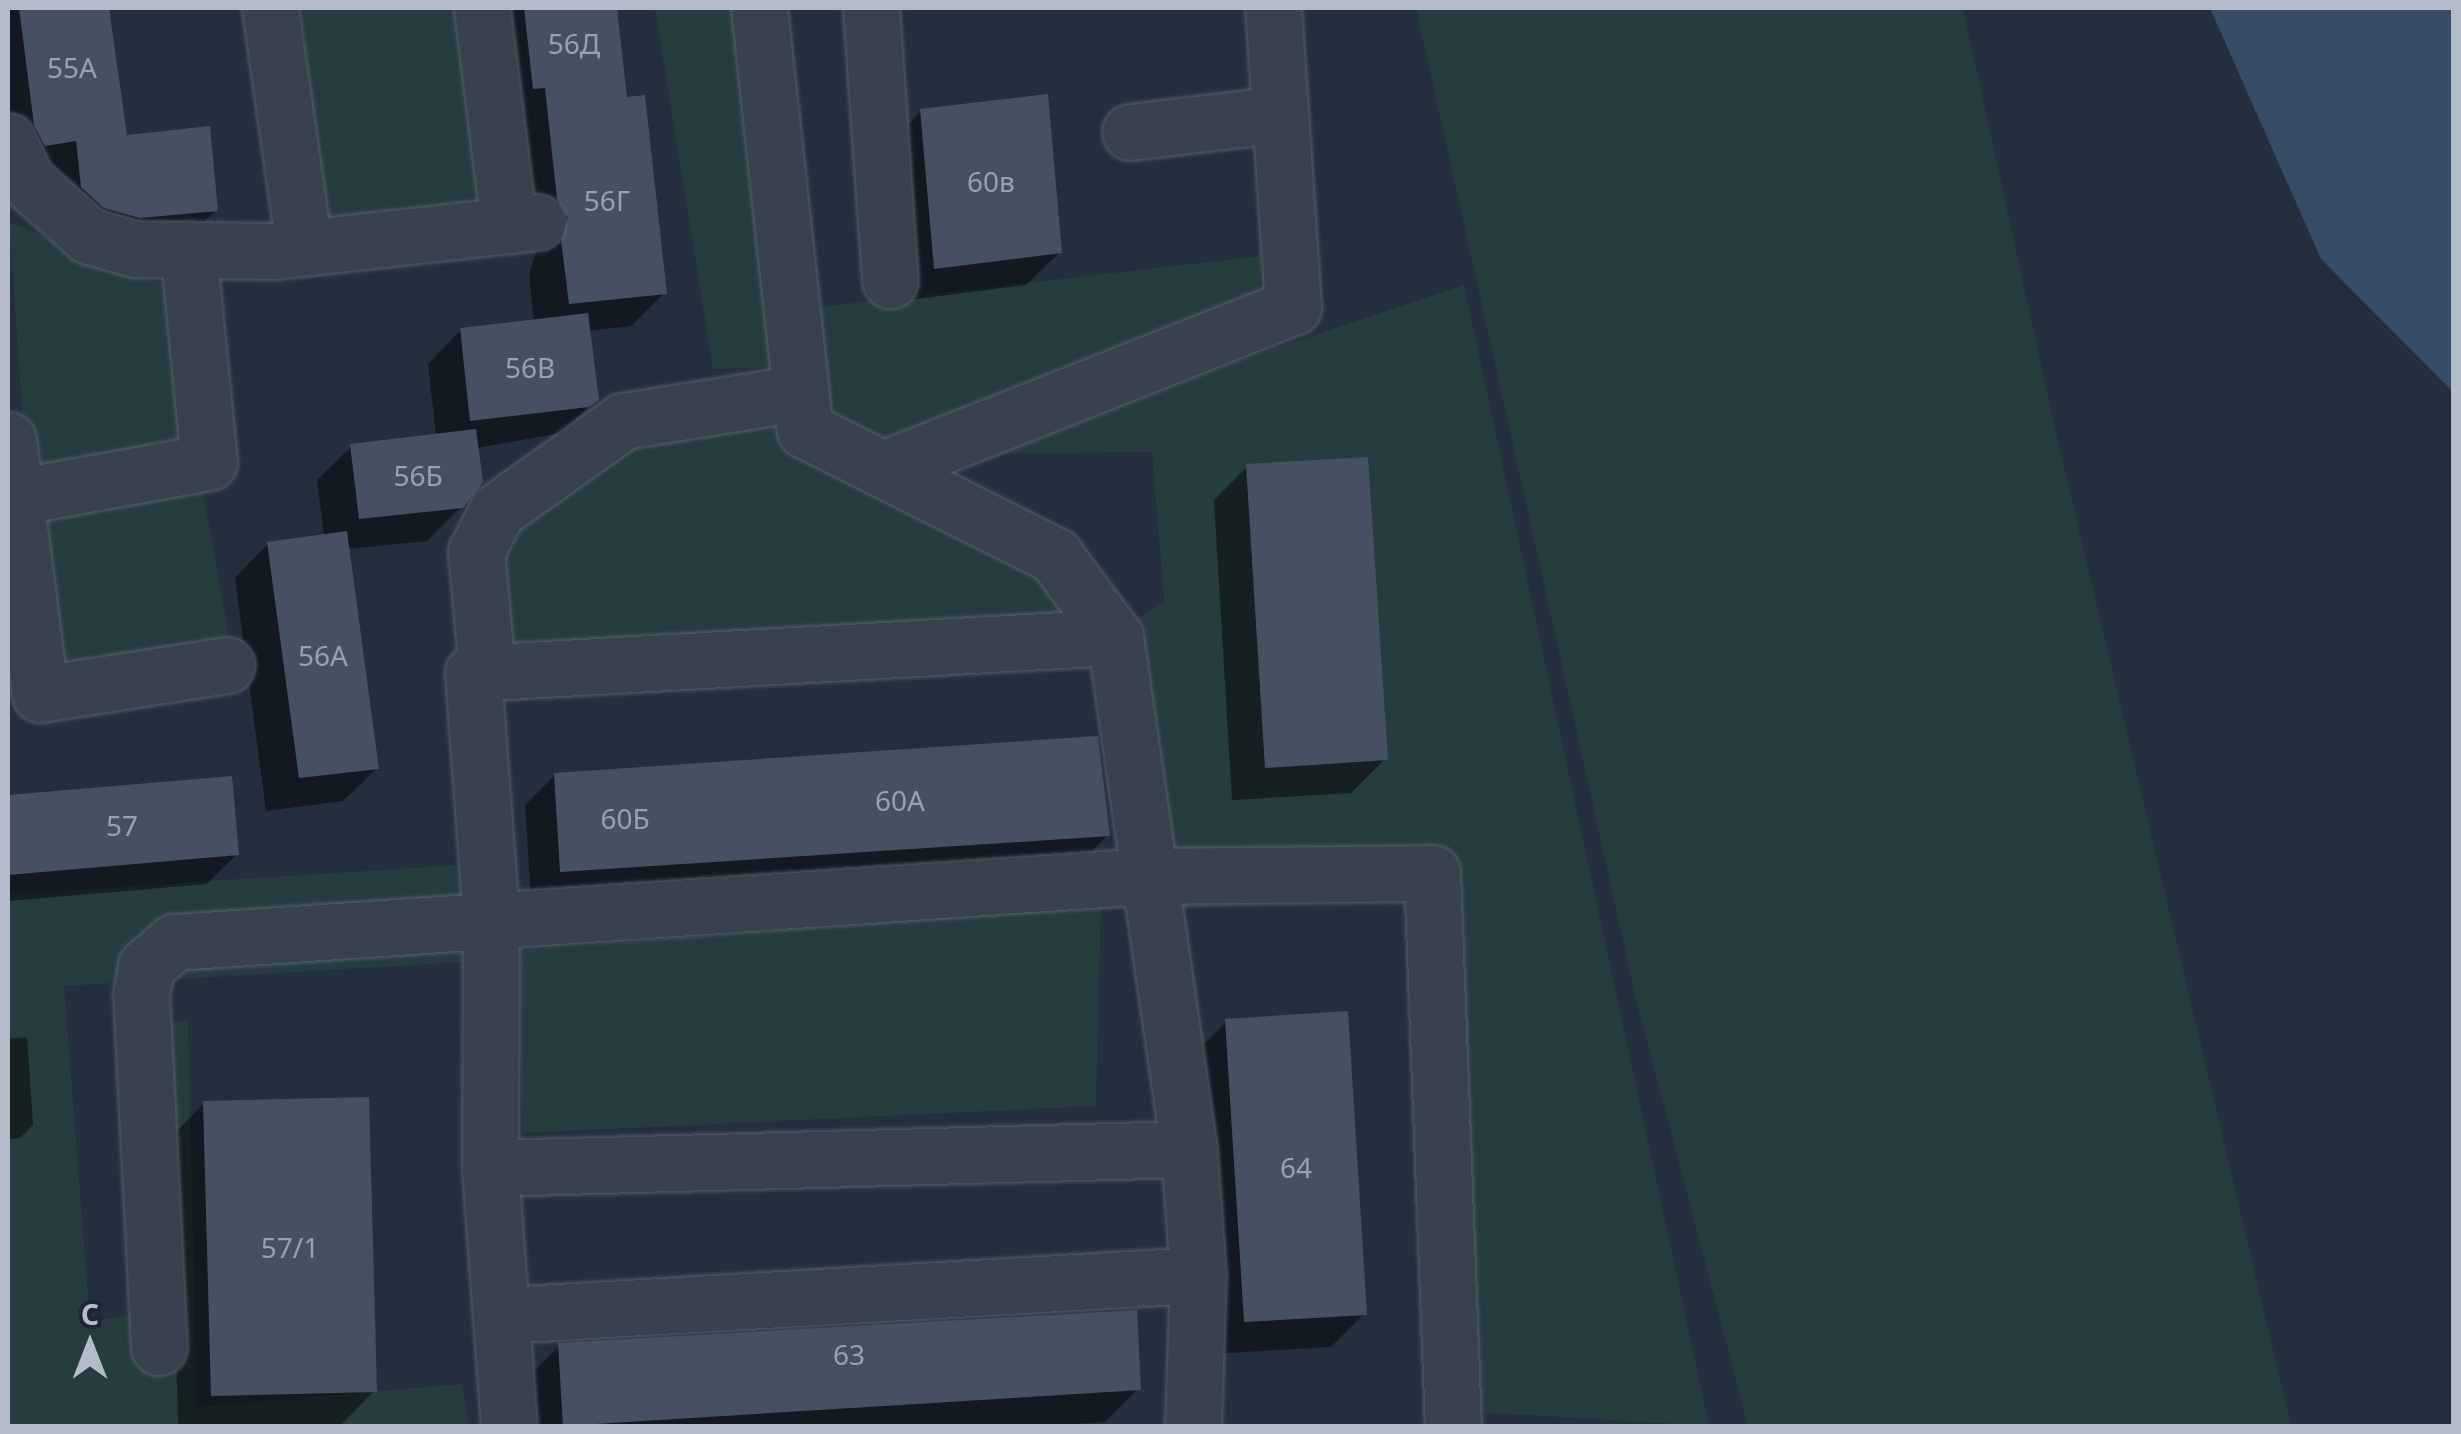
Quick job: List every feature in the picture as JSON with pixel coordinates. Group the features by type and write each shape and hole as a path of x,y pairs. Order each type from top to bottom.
{"street":[{"path":"270,8 304,248"},
{"path":"8,141 27,181 90,236 135,250 304,248 523,223 482,8"},
{"path":"759,8 805,430 1055,556 1115,637 1189,1149 1198,1275 1194,1426"},
{"path":"871,8 890,280"},
{"path":"883,469 1293,307 1272,8"},
{"path":"1130,132 1280,114"},
{"path":"14,497 209,462 188,250"},
{"path":"487,672 476,552 496,512 623,422 800,393"},
{"path":"8,440 40,694 227,666"},
{"path":"509,1426 504,1314 490,1168 492,918 474,673 1115,637"},
{"path":"158,1346 140,995 146,966 175,942 1150,876 1432,873 1453,1426"},
{"path":"490,1168 1189,1149"},
{"path":"504,1314 1198,1275"}],"green space":[{"path":"301,8 468,8 493,207 325,228"},
{"path":"655,8 741,8 779,367 713,369"},
{"path":"1416,8 1963,8 2054,424 2291,1426 1748,1426 1636,999"},
{"path":"9,222 166,286 184,448 27,480"},
{"path":"1261,256 1258,308 910,444 803,417 810,308"},
{"path":"1464,285 1709,1426 1462,1411 1414,895 1155,911 1115,637 1164,600 1152,452 960,454"},
{"path":"775,412 1009,544 1078,613 502,647 495,541 608,449"},
{"path":"202,486 230,642 51,665 29,520"},
{"path":"460,865 462,962 64,986 90,1322 143,1312 123,1029 188,1021 197,1407 462,1384 469,1426 8,1426 8,894"},
{"path":"1101,905 1096,1106 523,1133 516,951"}],"water":[{"path":"2210,8 2453,8 2453,392 2321,259"}],"building":[{"path":"19,8 109,8 127,135 210,126 218,211 140,218 104,208 81,187 76,141 45,146 34,125"},
{"path":"524,8 617,8 627,97 645,95 667,294 569,304 561,240 568,218 557,199 545,88 533,89"},
{"path":"1048,94 1062,253 934,269 920,109"},
{"path":"588,313 599,400 589,407 470,421 460,328"},
{"path":"476,429 483,482 463,508 359,519 350,444"},
{"path":"1368,457 1388,760 1265,768 1246,464"},
{"path":"347,531 379,769 299,778 267,542"},
{"path":"1098,736 1110,836 560,872 554,773"},
{"path":"232,776 239,855 8,875 8,795"},
{"path":"1348,1011 1367,1315 1244,1322 1225,1019"},
{"path":"369,1097 377,1392 211,1396 203,1101"},
{"path":"1137,1310 1141,1390 563,1426 558,1343"}]}
